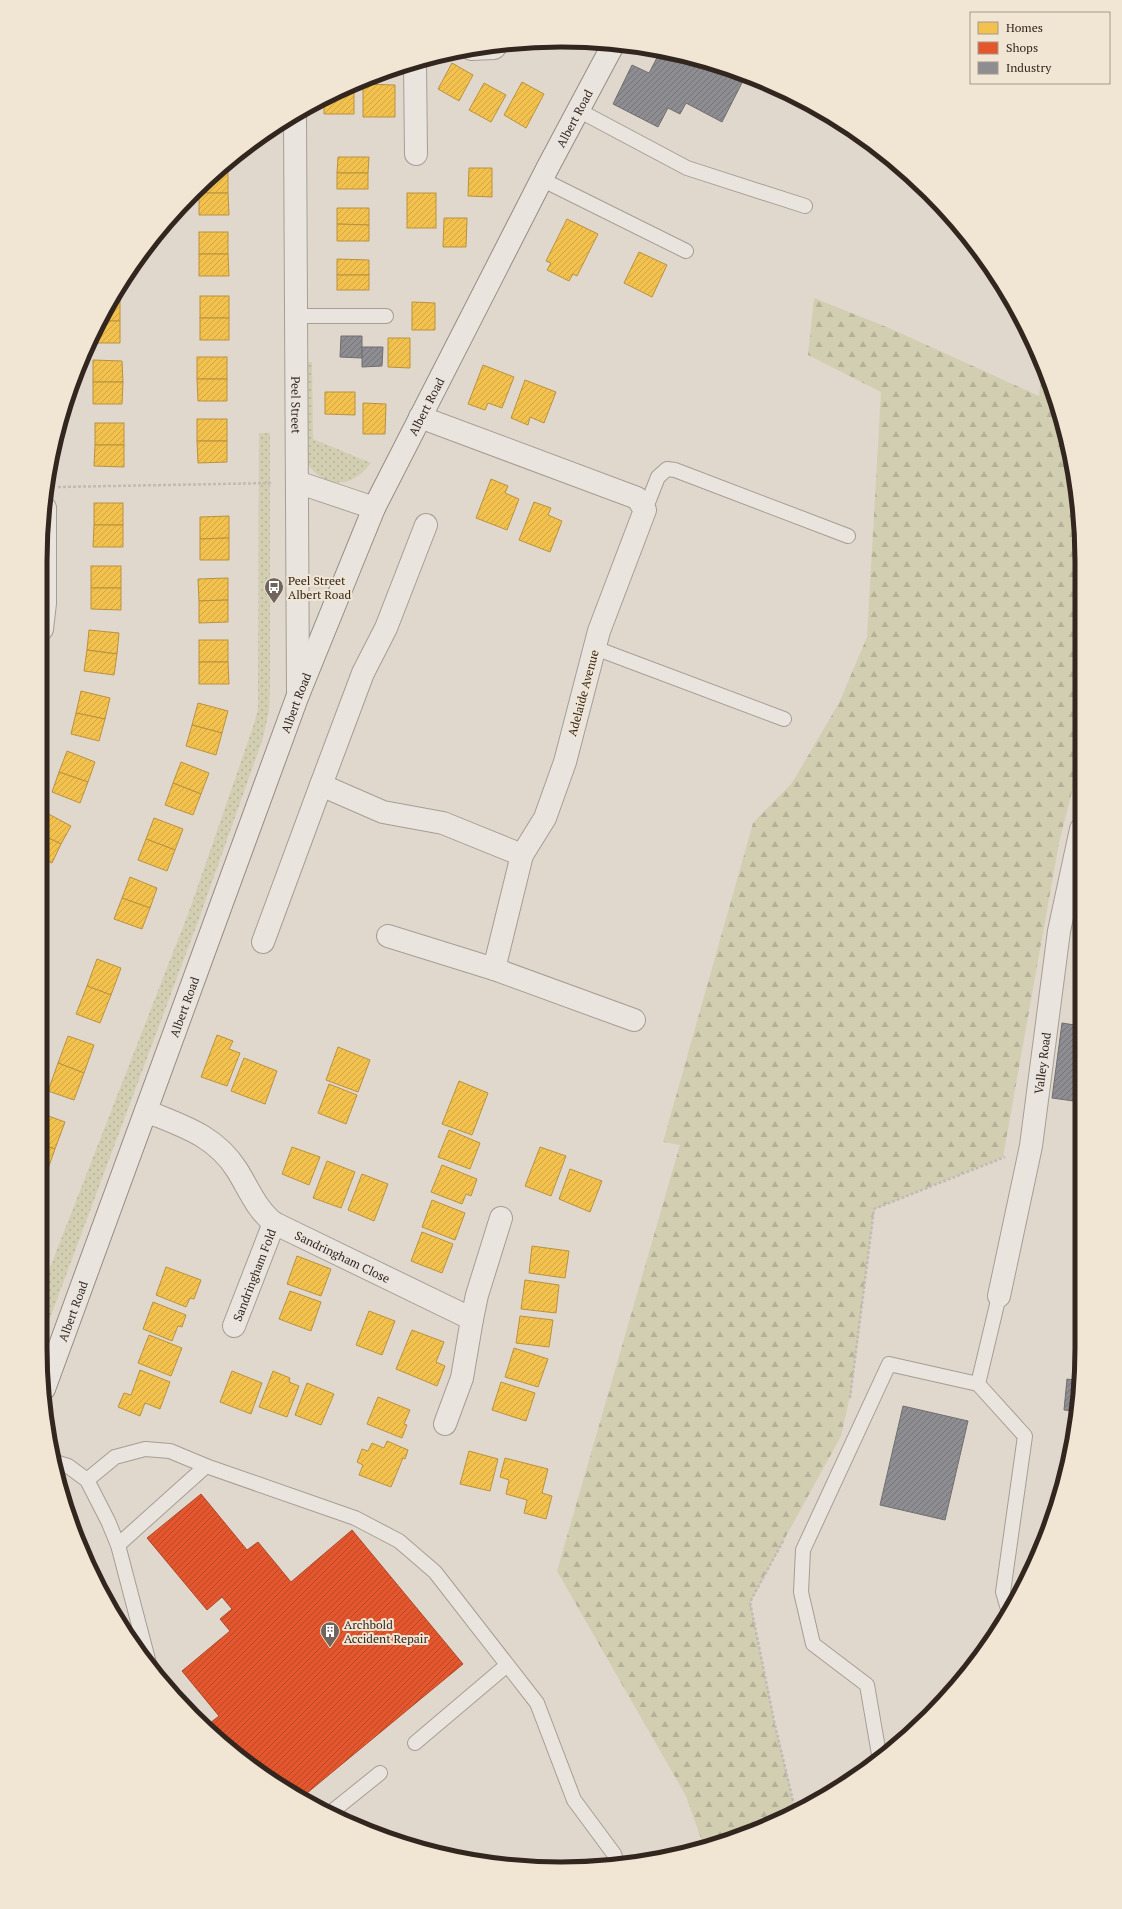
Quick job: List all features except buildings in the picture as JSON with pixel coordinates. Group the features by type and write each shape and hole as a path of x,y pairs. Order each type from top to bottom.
{"street":[{"name":"Albert Road","path":"48,1378 298,695 374,508 541,179 611,49"},
{"path":"416,68 416,154"},
{"name":"Peel Street","path":"295,122 298,695"},
{"path":"420,417 638,498 645,510"},
{"path":"297,482 374,508"},
{"name":"Adelaide Avenue","path":"494,969 522,855 545,818 565,762 599,631 645,510"},
{"path":"262,942 363,673 386,628 426,525"},
{"path":"321,785 384,812 443,824 522,855"},
{"name":"Valley Road","path":"999,1296 1031,1146 1059,931 1075,857"},
{"path":"388,936 494,969 634,1020"},
{"name":"Sandringham Close","path":"146,1111 199,1133 220,1148 237,1170 252,1198 266,1216 274,1223 472,1320"},
{"path":"445,1424 462,1378 477,1295 501,1218"},
{"name":"Sandringham Fold","path":"234,1326 274,1223"}],"lane":[{"path":"578,110 687,168 805,206"},
{"path":"541,179 686,251"},
{"path":"296,316 386,316"},
{"path":"645,510 658,477 666,469 675,470 848,536"},
{"path":"595,648 784,719"},
{"path":"978,1384 999,1296"},
{"path":"879,1752 867,1685 813,1644 802,1592 803,1550 889,1364 978,1384 1025,1436 1003,1592 1007,1604"},
{"path":"87,1480 115,1457 145,1449 170,1451 206,1466 355,1518 399,1541 435,1572 537,1703 574,1800 614,1854 616,1859"},
{"path":"61,1464 68,1466 87,1480 108,1521 118,1545 145,1650"},
{"path":"118,1545 206,1466"},
{"path":"415,1743 507,1665"},
{"path":"335,1809 380,1773"}],"path":[{"path":"57,487 297,482"}],"green space":[{"path":"814,298 889,328 1039,396 1041,379 1048,396 1065,461 1071,494 1074,527 1075,780 1059,843 1003,1157 874,1209 851,1392 841,1436 750,1602 774,1721 794,1806 758,1823 726,1835 702,1842 686,1796 557,1571 680,1145 663,1142 753,823 792,783 839,703 867,637 881,392 808,355"},
{"path":"302,362 312,362 313,439 371,463 355,478 347,481 329,481 313,471 306,462"},
{"path":"259,433 270,433 270,686 269,711 263,738 200,916 47,1326 47,1275 190,909 258,710"}],"place":[{"name":"Peel Street Albert Road","path":"274,604"},
{"name":"Archbold Accident Repair","path":"330,1648"}]}
